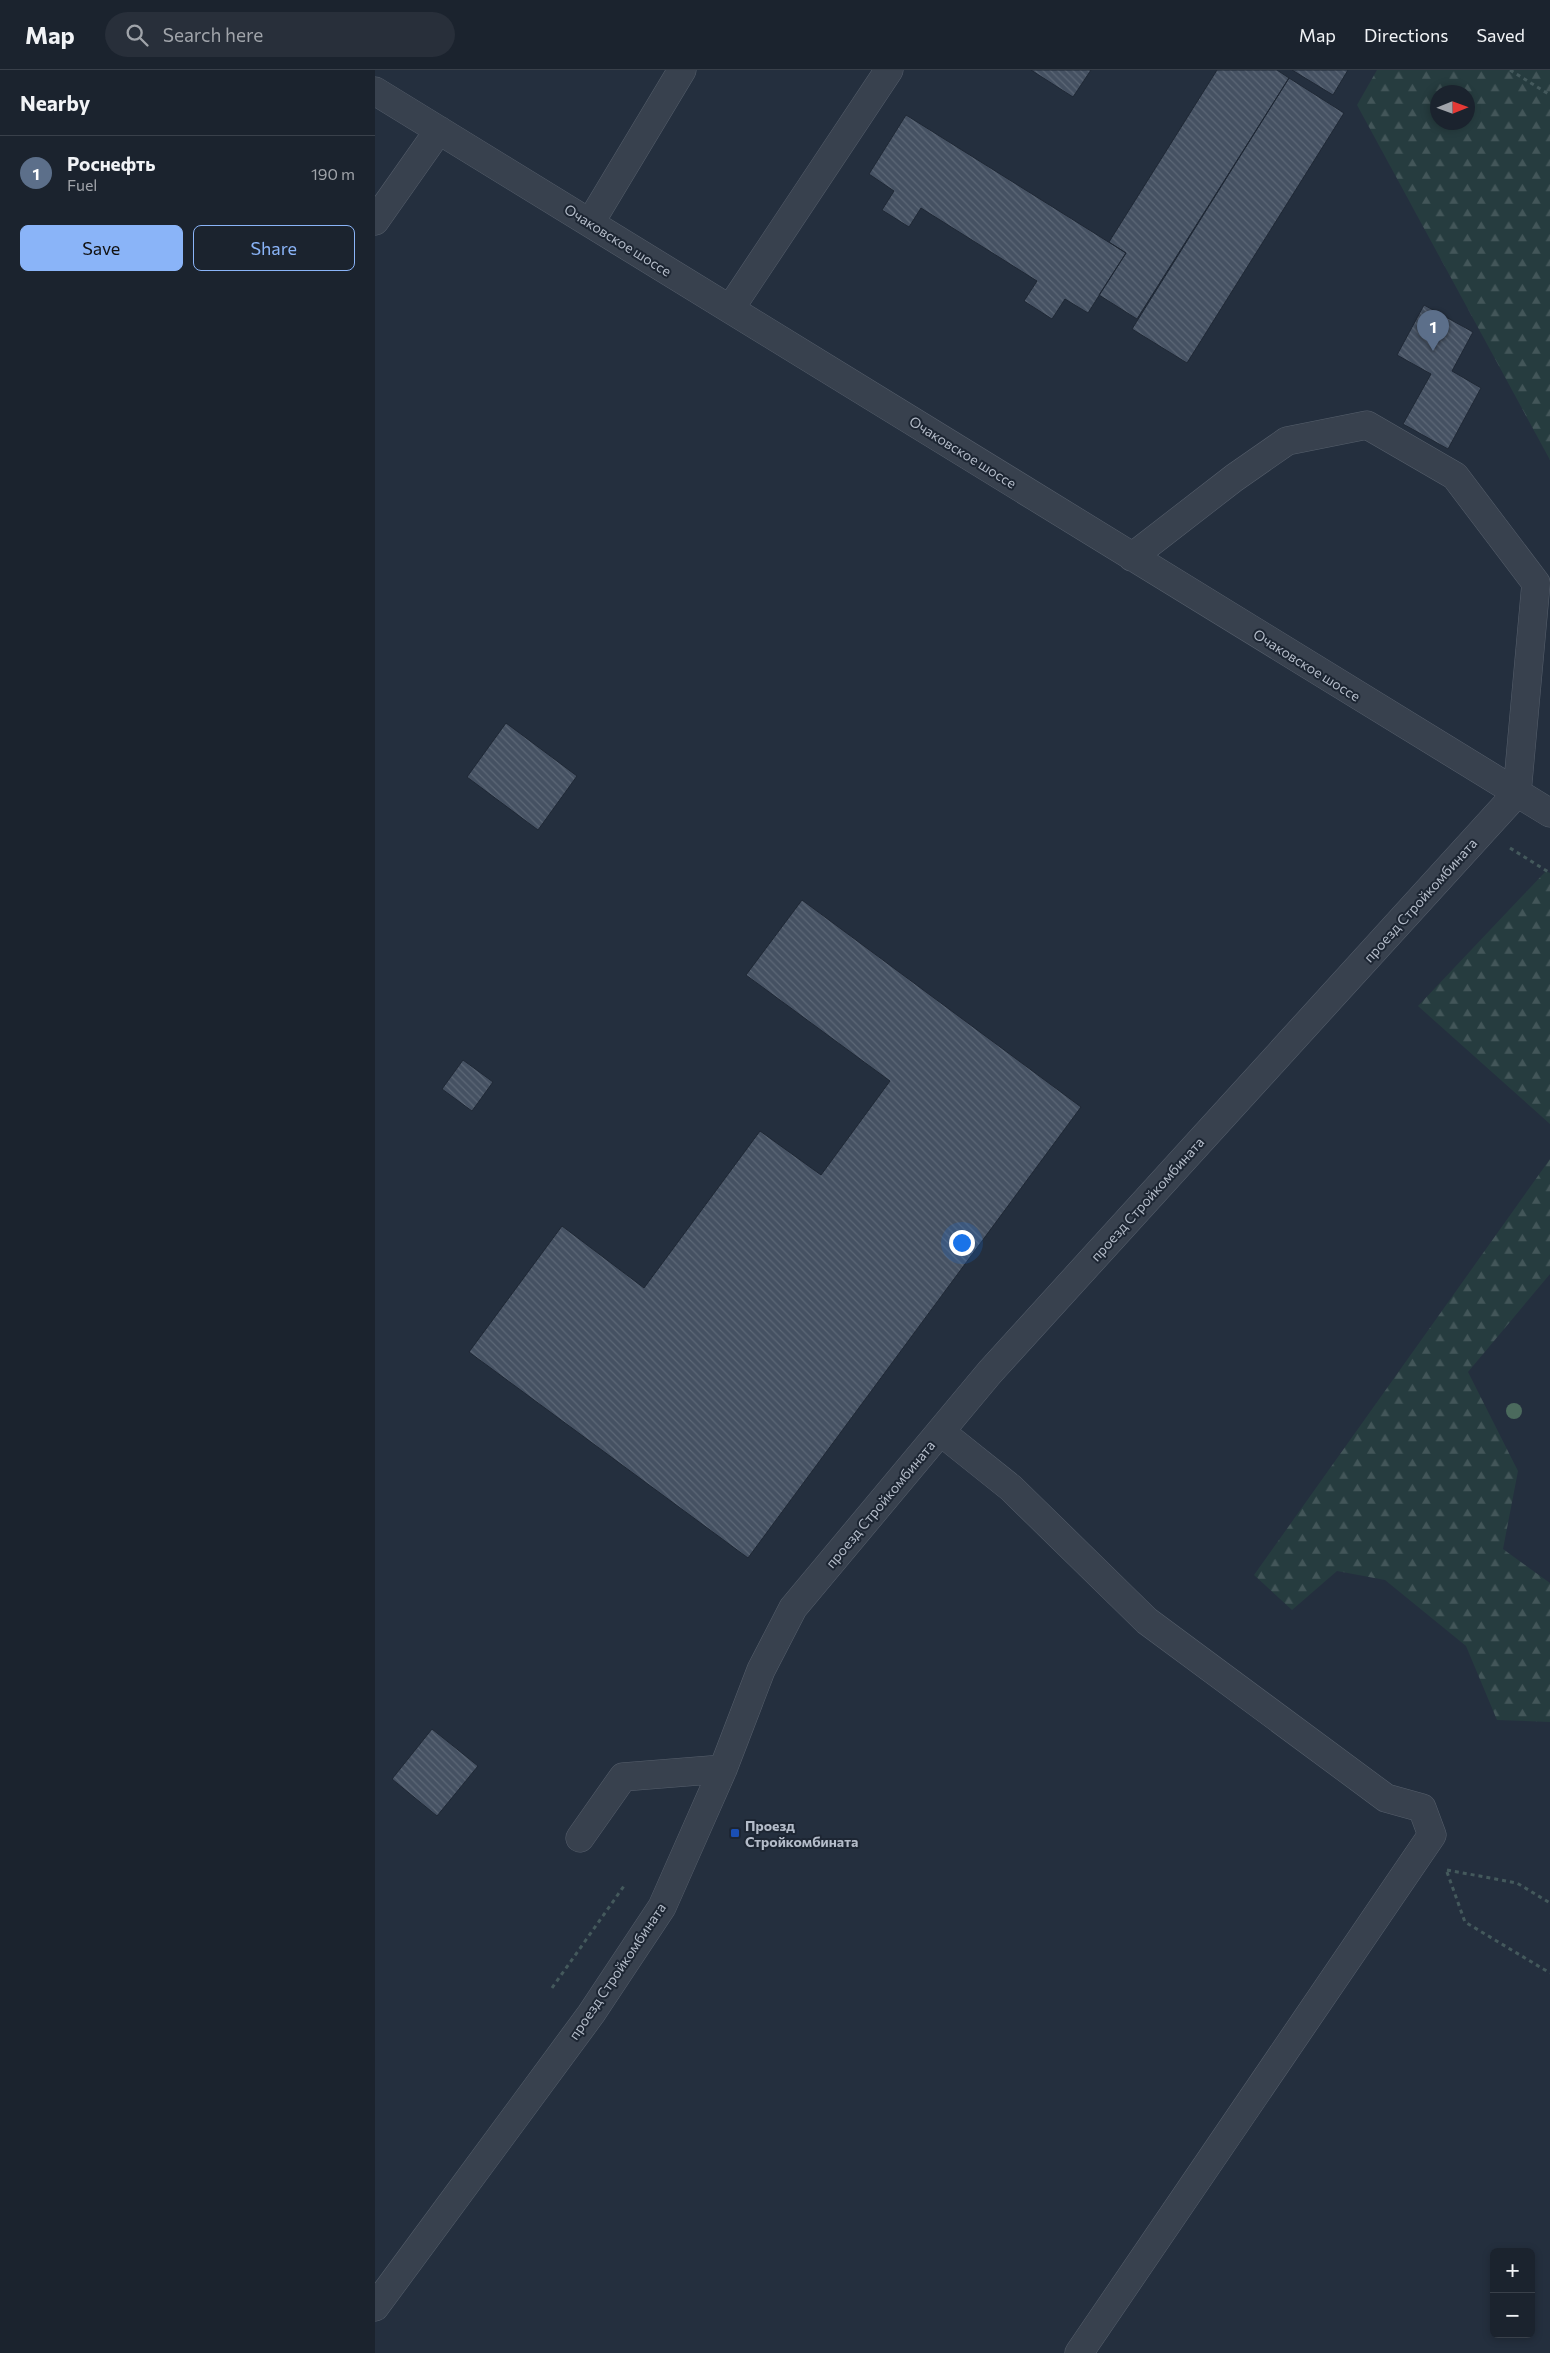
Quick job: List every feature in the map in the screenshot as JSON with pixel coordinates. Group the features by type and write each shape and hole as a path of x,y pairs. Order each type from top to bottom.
{"street":[{"path":"590,223 682,70"},
{"path":"730,309 889,70"},
{"name":"Очаковское шоссе","path":"375,91 1550,813"},
{"path":"375,221 439,130"},
{"path":"1132,557 1233,478 1287,441 1367,426 1455,476 1536,583 1517,793"},
{"name":"проезд Стройкомбината","path":"375,2307 591,2014 662,1907 723,1769 761,1670 793,1608 996,1364 1517,793"},
{"path":"941,1432 1011,1488 1147,1621 1385,1798 1422,1808 1432,1835 1079,2353"},
{"path":"580,1838 623,1777 723,1769"}],"path":[{"path":"1511,70 1550,95"},
{"path":"1483,830 1550,873"},
{"path":"1432,1835 1465,1922 1550,1973"},
{"path":"1446,1870 1517,1883 1550,1903"},
{"path":"552,1988 625,1886"}],"green space":[{"path":"1377,70 1550,70 1550,460 1357,105"},
{"path":"1546,871 1550,873 1550,1124 1418,1006"},
{"path":"1550,1159 1550,1274 1468,1372 1518,1471 1503,1549 1550,1583 1550,1722 1497,1720 1466,1646 1385,1580 1337,1571 1292,1610 1254,1575"}],"building":[{"path":"1031,70 1091,70 1073,97"},
{"path":"1217,70 1277,70 1289,78 1137,319 1099,295 1126,253 1109,242"},
{"path":"1292,70 1348,70 1333,95"},
{"path":"1289,78 1344,113 1187,363 1132,329"},
{"path":"906,115 1126,253 1088,313 1065,299 1052,319 1024,301 1037,281 921,208 909,227 882,210 894,191 869,174"},
{"path":"1424,305 1473,332 1452,371 1481,388 1448,449 1403,424 1431,374 1397,355"},
{"path":"506,723 577,776 538,830 467,777"},
{"path":"802,900 1081,1107 748,1558 469,1352 562,1226 644,1288 760,1131 821,1175 890,1081 746,975"},
{"path":"463,1060 493,1082 472,1111 442,1089"},
{"path":"432,1729 478,1766 437,1816 392,1779"}],"place":[{"name":"Роснефть","path":"1433,351"},
{"name":"Проезд Стройкомбината","path":"735,1833"}]}
